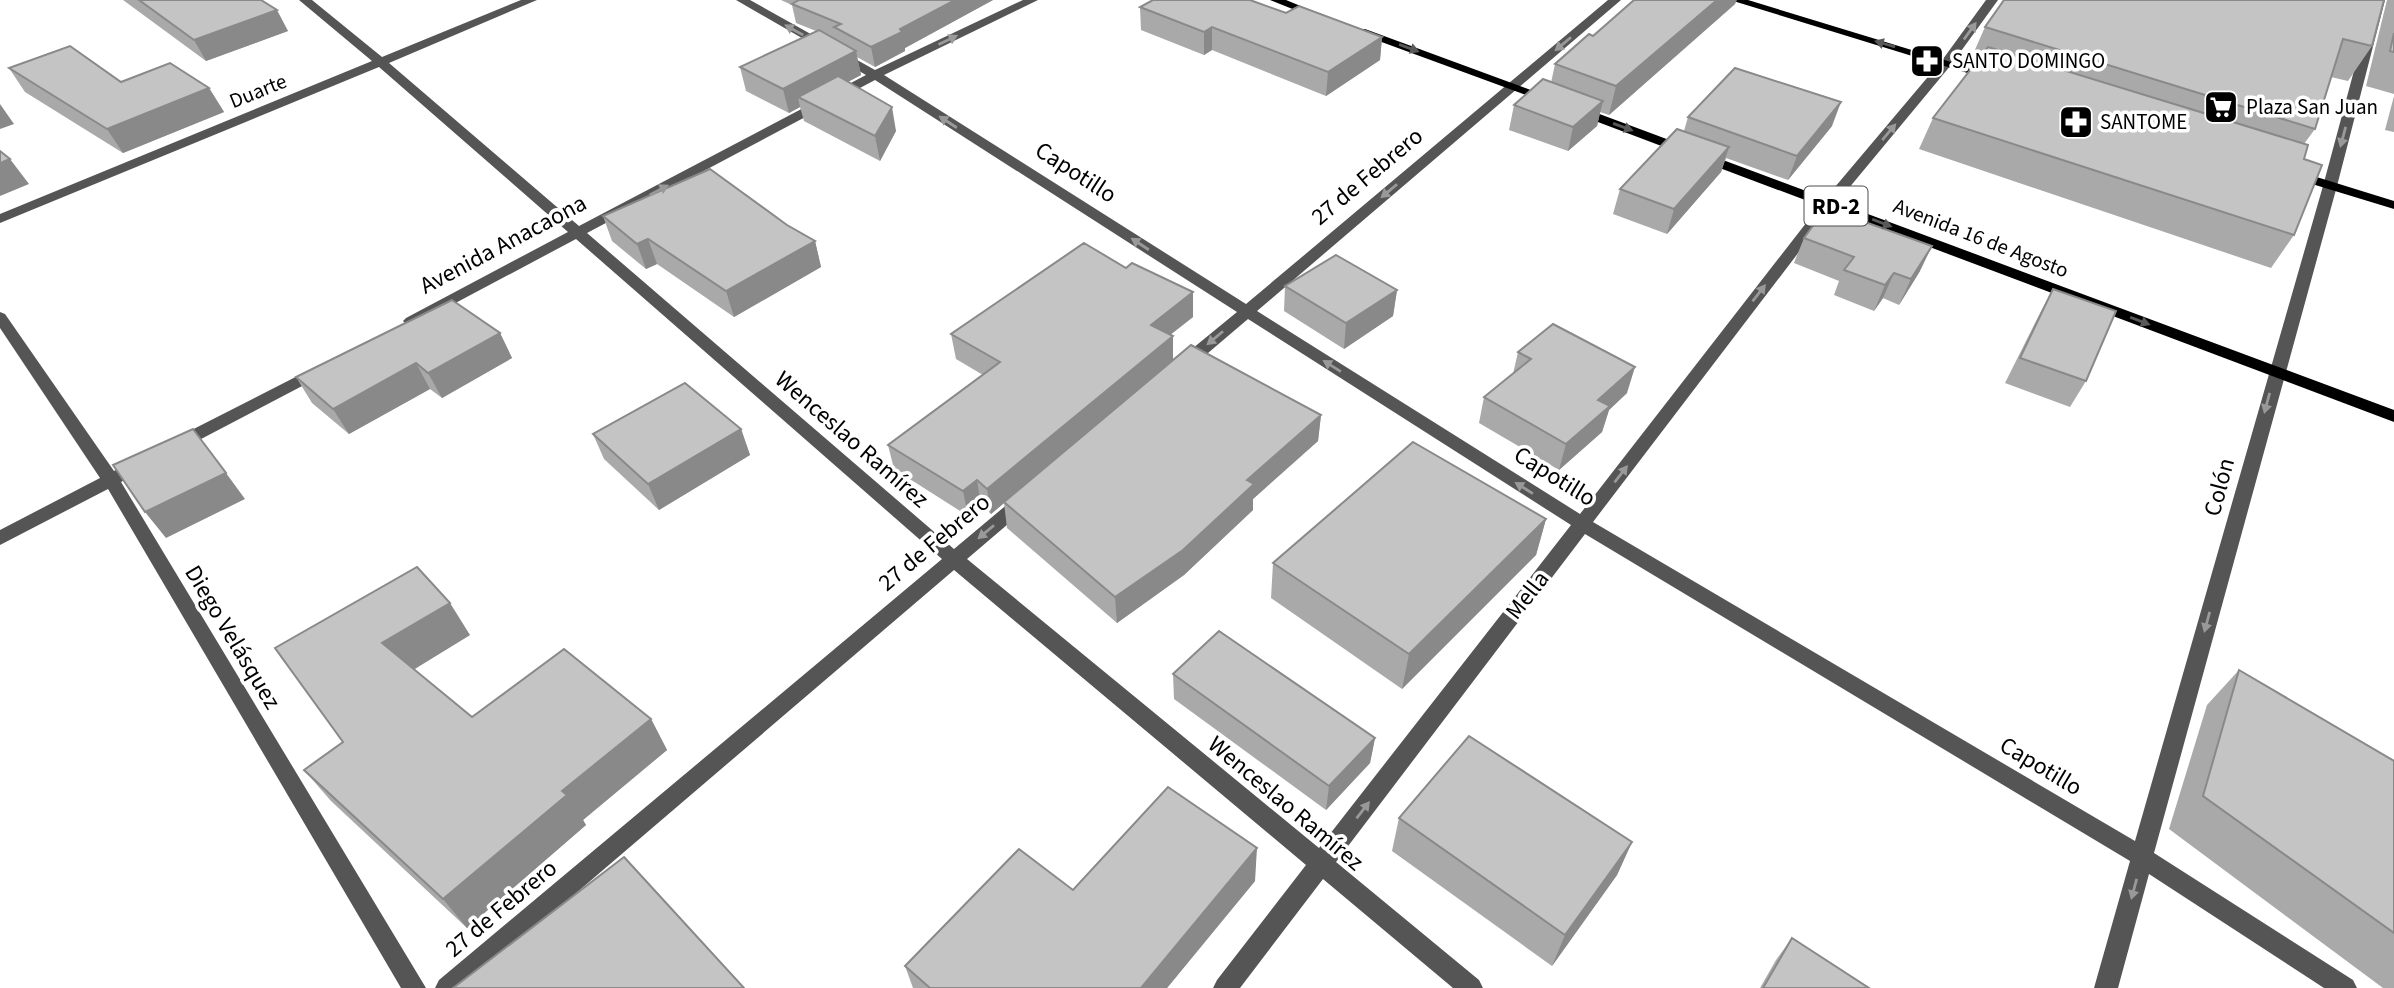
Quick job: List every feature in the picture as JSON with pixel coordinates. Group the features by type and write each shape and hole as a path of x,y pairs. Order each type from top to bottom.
{"main road":[{"name":"Avenida 16 de Agosto","path":"1276,0 1829,203 2394,416"},
{"path":"1736,0 2000,79"},
{"path":"2277,169 2394,205"}],"street":[{"name":"Wenceslao Ramírez","path":"304,0 381,61 954,559 1471,988"},
{"name":"Duarte","path":"0,219 531,0"},
{"name":"Capotillo","path":"742,0 875,75 1582,524 2142,857 2345,988"},
{"name":"Avenida Anacaona","path":"393,330 875,75 1032,0"},
{"name":"27 de Febrero","path":"1173,374 1615,0"},
{"path":"1947,62 1992,0"},
{"name":"Colón","path":"2106,988 2330,186 2379,0"},
{"name":"Mella","path":"1225,988 1829,203 1947,62"},
{"name":"Diego Velásquez","path":"0,317 111,480 414,988"},
{"path":"0,538 332,363"},
{"name":"27 de Febrero","path":"447,988 1037,489"}],"building":[{"path":"139,0 261,0 277,10 194,40"},
{"path":"799,0 955,0 871,47 834,27 841,24 792,4"},
{"path":"1153,0 1250,0 1286,13 1299,6 1382,37 1328,72 1212,27 1204,32 1140,7"},
{"path":"1634,0 1717,0 1616,86 1555,64 1589,34 1593,36"},
{"name":"Plaza San Juan","path":"2004,0 2384,0 2372,46 2343,39 2315,129 1985,27"},
{"path":"819,30 856,51 783,89 740,67"},
{"path":"2394,33 2394,52 2390,51"},
{"path":"70,46 121,82 170,63 209,88 107,129 9,68"},
{"path":"1988,47 2308,145 2304,159 2322,165 2294,235 1933,118"},
{"path":"1735,68 1841,102 1797,156 1688,117"},
{"path":"838,76 892,107 875,136 798,97"},
{"path":"1543,79 1603,101 1573,127 1514,105"},
{"path":"1677,129 1729,147 1674,209 1620,189"},
{"path":"0,151 10,159 0,163"},
{"path":"710,169 787,225 815,241 726,291 648,239 637,244 603,216"},
{"path":"1826,208 1932,246 1911,279 1894,273 1885,285 1844,270 1854,257 1804,238"},
{"path":"1084,243 1126,268 1132,263 1193,292 1151,325 1173,336 987,489 977,480 963,491 888,445 1000,362 951,334"},
{"path":"1336,255 1397,290 1346,323 1285,286"},
{"path":"2053,289 2116,311 2086,381 2020,358"},
{"path":"452,300 500,333 428,373 416,363 333,409 296,377"},
{"path":"1553,324 1635,367 1598,400 1610,406 1566,444 1484,397 1531,359 1518,352"},
{"path":"1191,345 1321,415 1247,480 1254,484 1183,550 1115,597 1004,502"},
{"path":"685,383 741,429 648,484 593,434"},
{"path":"193,429 226,473 145,512 113,465"},
{"path":"1413,442 1546,519 1409,654 1273,563"},
{"path":"417,567 450,603 382,643 472,717 564,649 651,719 562,791 567,795 443,899 304,770 343,742 275,648"},
{"path":"1219,631 1375,738 1329,786 1173,674"},
{"path":"2239,670 2394,761 2394,933 2203,796"},
{"path":"1469,736 1632,842 1565,935 1399,818"},
{"path":"1168,787 1257,848 1141,988 930,988 905,966 1019,849 1073,890"},
{"path":"624,857 744,988 453,988"},
{"path":"1792,938 1869,988 1763,988"}],"place":[{"name":"SANTO DOMINGO","path":"1927,61"},
{"name":"Plaza San Juan","path":"2221,107"},
{"name":"SANTOME","path":"2076,122"}]}
